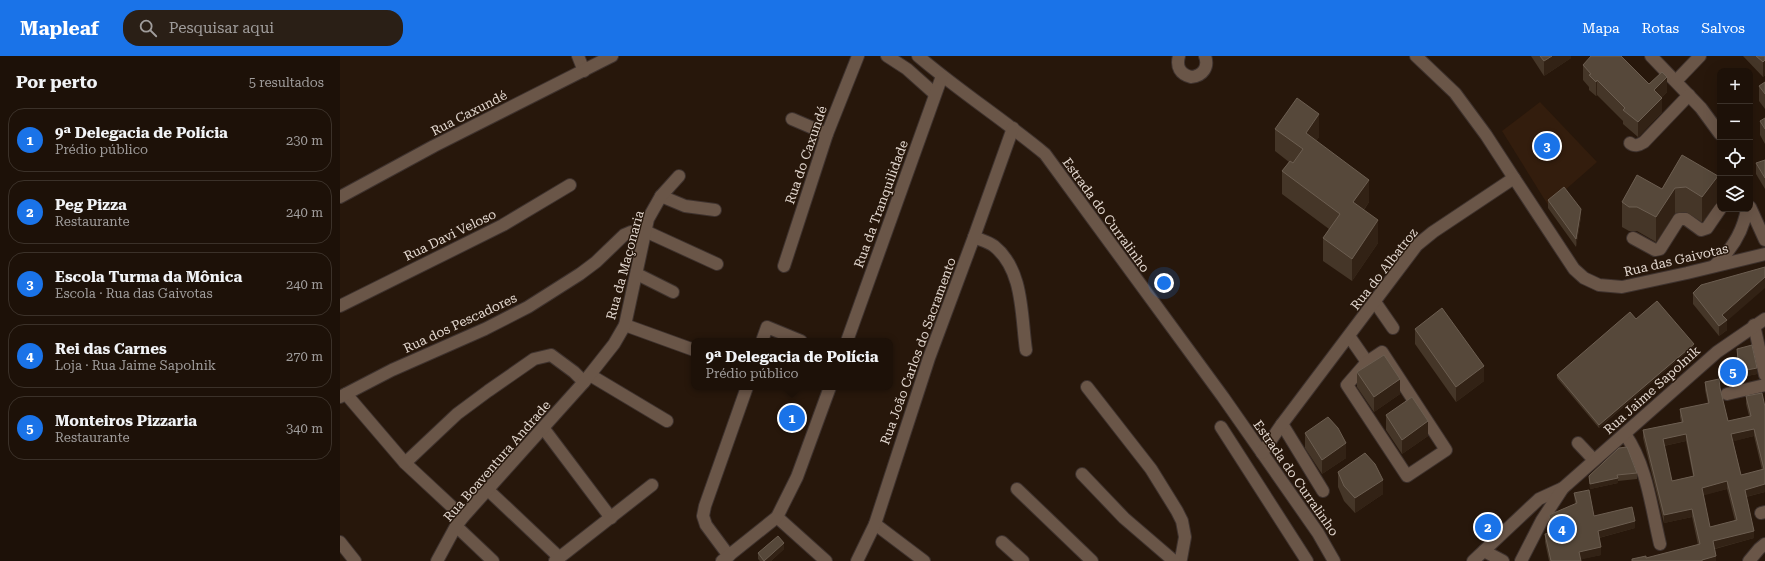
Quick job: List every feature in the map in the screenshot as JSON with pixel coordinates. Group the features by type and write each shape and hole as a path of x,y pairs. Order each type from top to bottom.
{"street":[{"path":"578,56 584,71"},
{"name":"Rua Caxundé","path":"340,197 434,146 612,56"},
{"name":"Rua do Caxundé","path":"784,266 827,134 858,56"},
{"path":"887,56 907,69 935,94"},
{"name":"Estrada do Curralinho","path":"918,56 1045,154 1262,452 1318,533 1334,561"},
{"path":"1179,56 1177,65 1179,70 1182,74 1191,77 1200,75 1204,71 1207,62 1205,56"},
{"path":"1416,56 1441,78 1460,99 1514,178"},
{"path":"1651,56 1689,95 1717,130"},
{"path":"1676,81 1700,56"},
{"name":"Rua da Tranquilidade","path":"848,338 942,76"},
{"path":"1630,143 1634,146 1644,142 1689,95"},
{"path":"792,119 827,134"},
{"name":"Rua João Carlos do Sacramento","path":"857,561 875,524 928,358 974,237 1013,128"},
{"name":"Rua da Maçonaria","path":"587,379 611,349 625,325 648,219 661,196 679,176"},
{"name":"Rua das Gaivotas","path":"1514,178 1574,269 1584,278 1599,285 1622,287 1765,254"},
{"name":"Rua do Albatroz","path":"1262,452 1417,245 1424,238 1514,178"},
{"name":"Rua Davi Veloso","path":"340,306 503,225 570,185"},
{"path":"661,196 685,206 715,210"},
{"path":"1753,210 1765,222"},
{"path":"1633,238 1656,250 1660,248 1679,219 1686,219 1701,230 1704,230 1718,212"},
{"path":"1714,266 1728,253 1738,237 1746,212"},
{"path":"1752,212 1765,240"},
{"path":"646,231 717,264"},
{"name":"Rua dos Pescadores","path":"343,396 392,370 510,317 580,274 596,262 624,235 631,232 646,231"},
{"path":"974,237 993,245 1002,254 1011,268 1021,304 1026,350"},
{"path":"637,274 673,292"},
{"path":"1375,302 1393,328"},
{"name":"Rua Jaime Sapolnik","path":"1521,561 1542,520 1563,488 1717,352 1754,325 1765,319"},
{"path":"625,325 691,349"},
{"path":"1754,325 1765,375"},
{"path":"763,338 767,327 794,338"},
{"path":"1349,336 1367,362"},
{"path":"1382,352 1446,450 1407,476 1347,386 1367,362 1382,352"},
{"path":"405,463 457,414 534,359 551,355 574,372 667,421"},
{"name":"Rua Boaventura Andrade","path":"437,561 460,522 587,379"},
{"path":"1727,394 1765,385"},
{"path":"1082,474 1124,518 1179,560 1185,537 1182,521 1177,511 1151,469 1087,386"},
{"path":"746,390 705,506 703,516 712,535 726,558 777,517 799,471 829,390"},
{"path":"343,396 460,522 493,561"},
{"path":"1282,424 1322,491"},
{"path":"1221,427 1304,560"},
{"path":"544,429 611,518"},
{"path":"1625,434 1636,451 1643,470 1660,544"},
{"path":"1578,443 1594,460"},
{"path":"488,490 557,559 652,485"},
{"name":"Rua Jaime Sapolnik","path":"1473,561 1539,499 1563,488"},
{"path":"1017,489 1092,561"},
{"path":"777,517 826,561"},
{"path":"875,524 924,561"},
{"path":"340,542 354,561"},
{"path":"1002,542 1023,561"},
{"path":"1749,561 1765,544"},
{"path":"1484,551 1503,561"}],"shaded area":[{"path":"1540,102 1597,162 1548,205 1502,131"}],"building":[{"path":"1540,56 1552,56 1544,61"},
{"path":"1591,56 1621,56 1649,84 1662,72 1667,77 1654,90 1662,98 1638,122 1623,110 1625,108 1597,80 1596,82 1589,75 1591,74 1583,65"},
{"path":"1756,56 1765,56 1765,60 1763,62"},
{"path":"1765,82 1765,94 1759,86"},
{"path":"1297,98 1319,114 1306,133 1369,180 1353,202 1378,220 1352,259 1323,238 1340,214 1282,171 1290,161 1293,163 1303,149 1275,129"},
{"path":"1765,118 1765,129 1760,121"},
{"path":"1682,155 1717,175 1702,197 1686,187 1675,188 1656,217 1637,207 1629,207 1622,202 1637,175 1662,189"},
{"path":"1765,160 1765,178 1756,163"},
{"path":"1564,187 1581,209 1576,239 1548,200"},
{"path":"1765,267 1765,277 1722,315 1727,320 1719,326 1693,293 1701,285"},
{"path":"1657,301 1694,344 1599,425 1557,375 1630,312 1636,319"},
{"path":"1442,308 1484,366 1456,387 1415,329"},
{"path":"1752,345 1757,368 1727,374 1726,362 1738,359 1737,349"},
{"path":"1384,355 1400,379 1374,397 1357,372"},
{"path":"1719,379 1728,421 1751,416 1746,396 1762,393 1765,407 1765,484 1745,490 1754,531 1713,541 1716,556 1702,561 1632,561 1632,559 1646,556 1646,558 1700,544 1692,509 1664,515 1643,430 1683,422 1680,409 1709,403 1705,382","holes":["1754,429 1764,469 1741,475 1731,434","1686,434 1694,476 1672,481 1663,439","1727,481 1737,520 1710,527 1702,488"]},
{"path":"1412,397 1428,421 1402,440 1386,415"},
{"path":"1328,417 1338,428 1346,443 1322,460 1305,433"},
{"path":"1627,447 1637,473 1617,475 1618,478 1590,484 1589,476 1619,448"},
{"path":"1365,453 1375,464 1383,480 1355,498 1344,486 1338,472"},
{"path":"1589,490 1594,516 1632,507 1635,521 1598,531 1601,547 1579,552 1581,561 1551,561 1545,534 1553,532 1549,515 1577,503 1574,493"},
{"path":"778,536 784,543 764,561 758,553"}],"place":[{"name":"Escola Turma da Mônica","path":"1547,146"},
{"name":"Monteiros Pizzaria","path":"1733,372"},
{"name":"9ª Delegacia de Polícia","path":"792,418"},
{"name":"Peg Pizza","path":"1488,527"},
{"name":"Rei das Carnes","path":"1562,529"}]}
